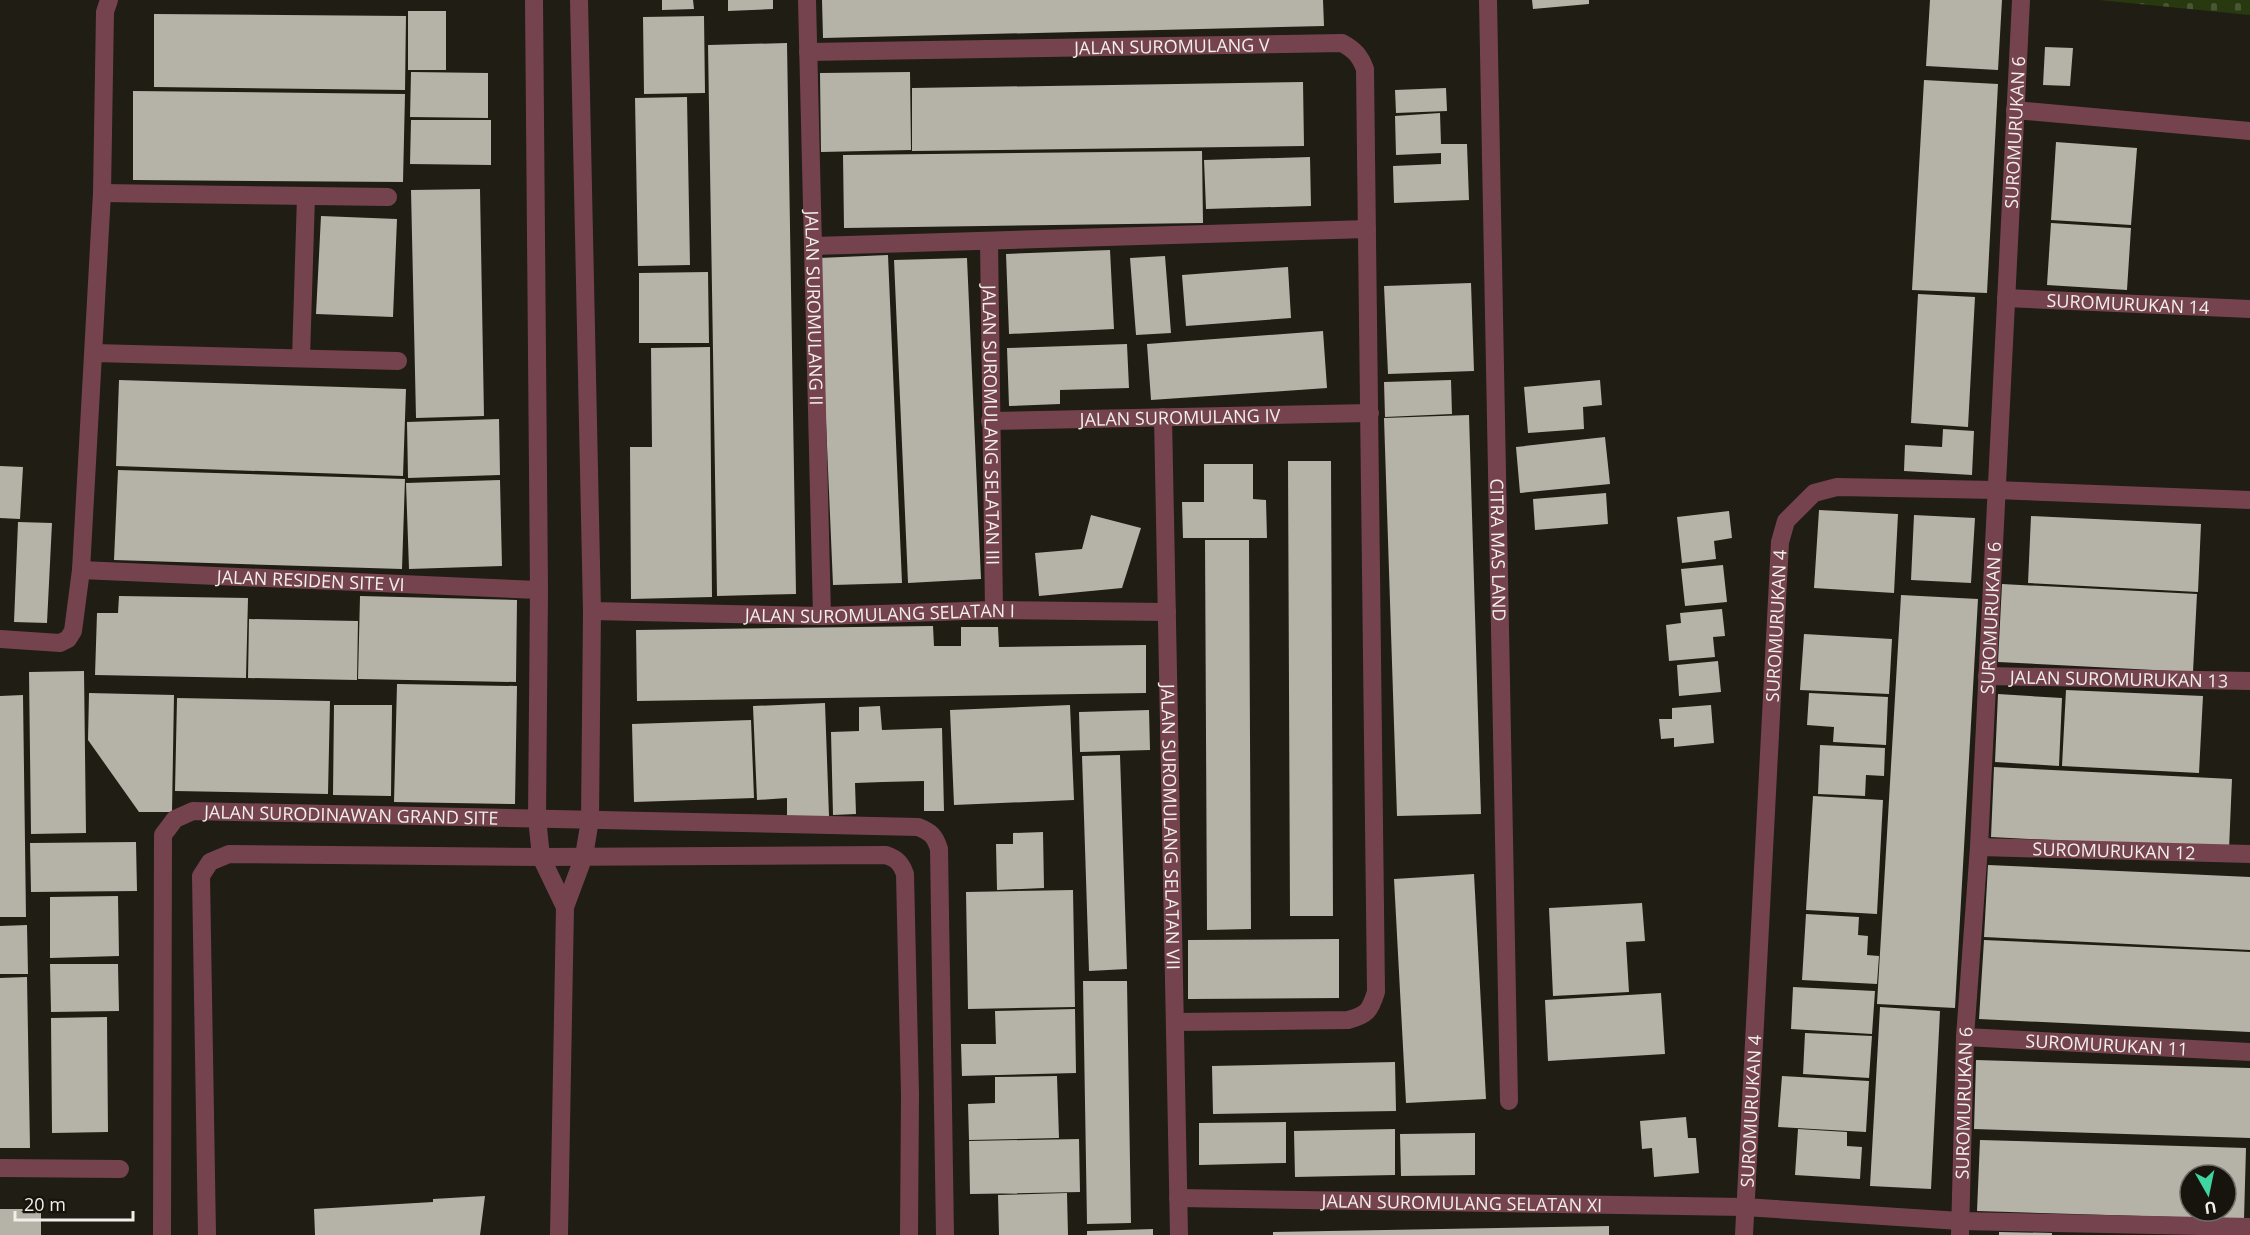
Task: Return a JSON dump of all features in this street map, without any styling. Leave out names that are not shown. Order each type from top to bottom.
[{"type":"street","points":[[0,639],[60,643],[68,639],[73,631],[81,570],[94,353],[102,193],[105,12],[110,0]]},
{"type":"street","points":[[534,0],[539,590],[537,818],[541,857],[565,908]]},
{"type":"street","points":[[559,1235],[565,908],[584,856],[590,820],[592,611],[579,0]]},
{"type":"street","name":"JALAN SUROMULANG II","points":[[807,0],[822,616]]},
{"type":"street","name":"CITRA MAS LAND","points":[[1488,0],[1509,1101]]},
{"type":"street","name":"SUROMURUKAN 6","points":[[1960,1228],[1965,1037],[1979,847],[2021,0]]},
{"type":"street","name":"JALAN SUROMULANG V","points":[[808,52],[1342,44],[1353,49],[1361,57],[1365,69],[1371,413],[1376,992],[1371,1006],[1363,1016],[1347,1020],[1175,1022]]},
{"type":"street","points":[[2015,110],[2250,131]]},
{"type":"street","points":[[102,193],[388,197]]},
{"type":"street","points":[[301,358],[306,196]]},
{"type":"street","points":[[813,246],[1367,229]]},
{"type":"street","name":"JALAN SUROMULANG SELATAN III","points":[[989,241],[994,610]]},
{"type":"street","name":"SUROMURUKAN 14","points":[[2006,298],[2250,309]]},
{"type":"street","points":[[94,353],[398,361]]},
{"type":"street","name":"JALAN SUROMULANG IV","points":[[990,421],[1371,413]]},
{"type":"street","name":"JALAN SUROMULANG SELATAN VII","points":[[1163,417],[1179,1235]]},
{"type":"street","name":"SUROMURUKAN 4","points":[[1744,1235],[1779,554],[1786,521],[1814,493],[1837,487],[1996,490],[2250,500]]},
{"type":"street","name":"JALAN RESIDEN SITE VI","points":[[81,570],[539,590]]},
{"type":"street","name":"JALAN SUROMULANG SELATAN I","points":[[592,611],[822,616],[994,610],[1167,612]]},
{"type":"street","name":"JALAN SUROMURUKAN 13","points":[[1987,676],[2250,681]]},
{"type":"street","name":"JALAN SURODINAWAN GRAND SITE","points":[[162,1235],[163,835],[175,819],[194,811],[918,828],[929,831],[936,839],[939,849],[943,1091]]},
{"type":"street","name":"SUROMURUKAN 12","points":[[1979,847],[2250,854]]},
{"type":"street","points":[[207,1235],[201,876],[210,862],[229,854],[541,857],[886,855],[896,858],[905,874],[910,1094],[909,1235]]},
{"type":"street","name":"SUROMURUKAN 11","points":[[1965,1037],[2250,1052]]},
{"type":"street","points":[[910,1094],[943,1091],[945,1235]]},
{"type":"street","points":[[0,1168],[120,1169]]},
{"type":"street","name":"JALAN SUROMULANG SELATAN XI","points":[[1178,1198],[1744,1207],[1960,1228],[2250,1227]]},
{"type":"green space","points":[[2099,0],[2250,0],[2250,15]]},
{"type":"building","points":[[662,0],[693,0],[694,9],[662,10]]},
{"type":"building","points":[[728,0],[773,0],[773,9],[728,11]]},
{"type":"building","points":[[822,0],[1323,0],[1324,26],[823,38]]},
{"type":"building","points":[[1532,0],[1589,0],[1589,4],[1533,9]]},
{"type":"building","points":[[1930,0],[2002,0],[1998,70],[1926,66]]},
{"type":"building","points":[[408,11],[446,11],[446,70],[408,70]]},
{"type":"building","points":[[154,14],[406,16],[405,90],[154,87]]},
{"type":"building","points":[[704,16],[705,93],[644,94],[643,17]]},
{"type":"building","points":[[787,43],[796,594],[717,596],[708,45]]},
{"type":"building","points":[[2045,47],[2073,48],[2070,86],[2043,85]]},
{"type":"building","points":[[411,72],[488,73],[488,118],[410,117]]},
{"type":"building","points":[[910,72],[911,150],[821,152],[820,73]]},
{"type":"building","points":[[1924,80],[1998,84],[1987,293],[1912,290]]},
{"type":"building","points":[[1303,82],[1304,146],[912,151],[912,88]]},
{"type":"building","points":[[1446,88],[1447,111],[1396,113],[1395,90]]},
{"type":"building","points":[[133,91],[405,94],[403,182],[133,180]]},
{"type":"building","points":[[687,97],[690,265],[638,266],[635,98]]},
{"type":"building","points":[[1440,113],[1441,144],[1467,144],[1469,200],[1394,203],[1393,166],[1441,164],[1441,153],[1396,155],[1395,116]]},
{"type":"building","points":[[411,120],[491,120],[491,165],[410,164]]},
{"type":"building","points":[[2056,142],[2137,148],[2131,225],[2051,220]]},
{"type":"building","points":[[1202,151],[1203,223],[844,228],[843,155]]},
{"type":"building","points":[[1310,157],[1311,206],[1206,209],[1204,160]]},
{"type":"building","points":[[480,189],[484,416],[416,418],[411,190]]},
{"type":"building","points":[[321,216],[397,219],[393,317],[316,314]]},
{"type":"building","points":[[2051,223],[2131,228],[2127,290],[2047,285]]},
{"type":"building","points":[[1110,250],[1114,329],[1009,334],[1006,254]]},
{"type":"building","points":[[888,255],[902,583],[833,585],[819,258]]},
{"type":"building","points":[[1165,256],[1171,333],[1136,335],[1130,258]]},
{"type":"building","points":[[967,258],[981,579],[908,583],[894,260]]},
{"type":"building","points":[[1288,267],[1291,318],[1186,326],[1182,275]]},
{"type":"building","points":[[708,272],[709,343],[639,343],[639,273]]},
{"type":"building","points":[[1471,283],[1474,371],[1388,374],[1384,286]]},
{"type":"building","points":[[1918,294],[1975,297],[1968,427],[1911,423]]},
{"type":"building","points":[[1323,331],[1327,388],[1151,400],[1147,344]]},
{"type":"building","points":[[1127,344],[1129,388],[1060,390],[1060,404],[1009,406],[1007,348]]},
{"type":"building","points":[[710,347],[712,597],[631,599],[630,447],[652,447],[651,348]]},
{"type":"building","points":[[119,380],[406,389],[403,476],[116,466]]},
{"type":"building","points":[[1451,380],[1452,414],[1385,417],[1384,382]]},
{"type":"building","points":[[1600,380],[1602,405],[1583,407],[1584,429],[1528,433],[1524,387]]},
{"type":"building","points":[[1469,415],[1481,814],[1397,816],[1384,418]]},
{"type":"building","points":[[499,419],[500,475],[408,478],[407,422]]},
{"type":"building","points":[[1943,429],[1974,431],[1972,475],[1904,471],[1905,445],[1942,447]]},
{"type":"building","points":[[1605,437],[1610,484],[1520,493],[1516,447]]},
{"type":"building","points":[[1288,461],[1331,461],[1333,916],[1290,916]]},
{"type":"building","points":[[1204,464],[1253,464],[1253,499],[1266,500],[1267,538],[1183,538],[1182,502],[1204,502]]},
{"type":"building","points":[[0,466],[23,467],[20,519],[0,518]]},
{"type":"building","points":[[118,470],[405,479],[402,569],[114,560]]},
{"type":"building","points":[[500,480],[502,566],[409,569],[406,483]]},
{"type":"building","points":[[1606,493],[1608,524],[1535,530],[1533,499]]},
{"type":"building","points":[[1819,510],[1898,514],[1894,593],[1814,588]]},
{"type":"building","points":[[1729,511],[1732,538],[1714,541],[1716,559],[1682,563],[1677,517]]},
{"type":"building","points":[[1091,515],[1141,528],[1122,588],[1039,596],[1035,553],[1082,549]]},
{"type":"building","points":[[1914,515],[1975,518],[1971,583],[1911,580]]},
{"type":"building","points":[[2031,516],[2201,524],[2198,592],[2028,583]]},
{"type":"building","points":[[18,522],[52,523],[47,623],[14,622]]},
{"type":"building","points":[[1205,540],[1249,540],[1251,929],[1207,930]]},
{"type":"building","points":[[1723,565],[1727,602],[1685,606],[1681,569]]},
{"type":"building","points":[[2002,584],[2197,594],[2193,672],[1998,662]]},
{"type":"building","points":[[1901,595],[1978,599],[1955,1008],[1877,1004]]},
{"type":"building","points":[[119,596],[248,598],[246,678],[95,675],[97,613],[118,613]]},
{"type":"building","points":[[360,596],[517,600],[516,682],[358,679]]},
{"type":"building","points":[[1722,609],[1725,636],[1713,637],[1715,657],[1669,661],[1666,625],[1681,623],[1680,613]]},
{"type":"building","points":[[249,619],[358,621],[357,680],[248,678]]},
{"type":"building","points":[[933,626],[934,646],[961,646],[961,627],[998,627],[999,647],[1146,645],[1146,693],[637,701],[636,630]]},
{"type":"building","points":[[1804,634],[1892,639],[1889,694],[1800,690]]},
{"type":"building","points":[[1718,661],[1721,692],[1679,696],[1677,665]]},
{"type":"building","points":[[84,671],[86,833],[31,834],[29,672]]},
{"type":"building","points":[[397,684],[517,686],[515,804],[394,802]]},
{"type":"building","points":[[2066,690],[2203,696],[2199,773],[2062,766]]},
{"type":"building","points":[[89,693],[174,695],[172,812],[139,812],[88,740]]},
{"type":"building","points":[[1809,693],[1888,697],[1886,745],[1833,742],[1834,727],[1807,725]]},
{"type":"building","points":[[1998,694],[2062,698],[2059,766],[1995,762]]},
{"type":"building","points":[[23,695],[26,917],[0,917],[0,696]]},
{"type":"building","points":[[177,698],[330,701],[328,794],[175,791]]},
{"type":"building","points":[[825,703],[829,816],[787,817],[787,798],[757,800],[753,706]]},
{"type":"building","points":[[334,705],[392,705],[391,796],[333,795]]},
{"type":"building","points":[[1070,705],[1074,800],[954,805],[950,710]]},
{"type":"building","points":[[1711,705],[1714,743],[1674,747],[1674,738],[1661,739],[1659,719],[1672,719],[1672,708]]},
{"type":"building","points":[[880,706],[882,730],[942,728],[944,811],[924,811],[924,781],[855,783],[856,814],[833,815],[831,732],[859,731],[859,707]]},
{"type":"building","points":[[1149,710],[1150,750],[1080,752],[1079,712]]},
{"type":"building","points":[[751,720],[754,798],[634,802],[632,724]]},
{"type":"building","points":[[1820,745],[1885,748],[1884,776],[1866,775],[1865,796],[1818,794]]},
{"type":"building","points":[[1120,755],[1127,969],[1089,971],[1082,756]]},
{"type":"building","points":[[1994,767],[2232,779],[2229,849],[1991,837]]},
{"type":"building","points":[[1813,796],[1883,800],[1877,914],[1806,910]]},
{"type":"building","points":[[1043,832],[1044,888],[997,890],[996,844],[1013,844],[1013,833]]},
{"type":"building","points":[[136,842],[137,891],[31,892],[30,843]]},
{"type":"building","points":[[1988,865],[2250,877],[2250,950],[1984,937]]},
{"type":"building","points":[[1474,874],[1486,1099],[1406,1103],[1394,879]]},
{"type":"building","points":[[1073,890],[1075,1007],[968,1009],[966,892]]},
{"type":"building","points":[[118,896],[119,956],[50,958],[50,897]]},
{"type":"building","points":[[1642,903],[1645,941],[1626,942],[1629,992],[1553,996],[1549,908]]},
{"type":"building","points":[[1806,914],[1859,917],[1858,935],[1868,936],[1867,955],[1879,956],[1877,984],[1802,980]]},
{"type":"building","points":[[27,925],[28,974],[0,974],[0,926]]},
{"type":"building","points":[[1339,939],[1339,998],[1188,999],[1188,940]]},
{"type":"building","points":[[1984,940],[2250,952],[2250,1032],[1979,1019]]},
{"type":"building","points":[[50,964],[118,964],[119,1011],[51,1012]]},
{"type":"building","points":[[27,977],[30,1148],[0,1148],[0,978]]},
{"type":"building","points":[[1083,981],[1127,981],[1131,1223],[1087,1224]]},
{"type":"building","points":[[1793,987],[1875,991],[1872,1034],[1791,1029]]},
{"type":"building","points":[[1661,993],[1665,1054],[1548,1061],[1545,1000]]},
{"type":"building","points":[[1880,1007],[1940,1011],[1931,1189],[1870,1186]]},
{"type":"building","points":[[1075,1009],[1076,1073],[962,1076],[961,1044],[996,1044],[995,1011]]},
{"type":"building","points":[[107,1017],[108,1132],[52,1133],[51,1018]]},
{"type":"building","points":[[1805,1033],[1872,1036],[1869,1078],[1803,1074]]},
{"type":"building","points":[[1976,1060],[2250,1068],[2250,1138],[1974,1129]]},
{"type":"building","points":[[1395,1062],[1396,1111],[1213,1114],[1212,1066]]},
{"type":"building","points":[[1057,1076],[1059,1138],[969,1140],[968,1104],[995,1103],[995,1077]]},
{"type":"building","points":[[1782,1076],[1869,1081],[1866,1132],[1778,1127]]},
{"type":"building","points":[[1686,1117],[1688,1138],[1696,1138],[1699,1173],[1654,1177],[1652,1148],[1642,1149],[1640,1121]]},
{"type":"building","points":[[1286,1122],[1286,1163],[1199,1165],[1199,1123]]},
{"type":"building","points":[[1395,1129],[1395,1175],[1295,1177],[1294,1131]]},
{"type":"building","points":[[1798,1129],[1847,1132],[1847,1146],[1862,1147],[1860,1179],[1795,1175]]},
{"type":"building","points":[[1475,1133],[1475,1175],[1401,1176],[1400,1134]]},
{"type":"building","points":[[1079,1139],[1080,1192],[970,1194],[969,1141]]},
{"type":"building","points":[[1980,1140],[2246,1148],[2244,1219],[2238,1219],[2238,1163],[2178,1163],[2178,1217],[1977,1211]]},
{"type":"building","points":[[1067,1193],[1068,1235],[999,1235],[998,1195]]},
{"type":"building","points":[[485,1196],[480,1235],[315,1235],[314,1209],[433,1202],[433,1199]]},
{"type":"building","points":[[0,1209],[41,1209],[41,1235],[0,1235]]},
{"type":"building","points":[[1609,1226],[1609,1235],[1273,1235],[1273,1232]]},
{"type":"building","points":[[1153,1229],[1153,1235],[1087,1235],[1087,1231]]},
{"type":"building","points":[[1999,1232],[2052,1233],[2052,1235],[1999,1235]]}]
